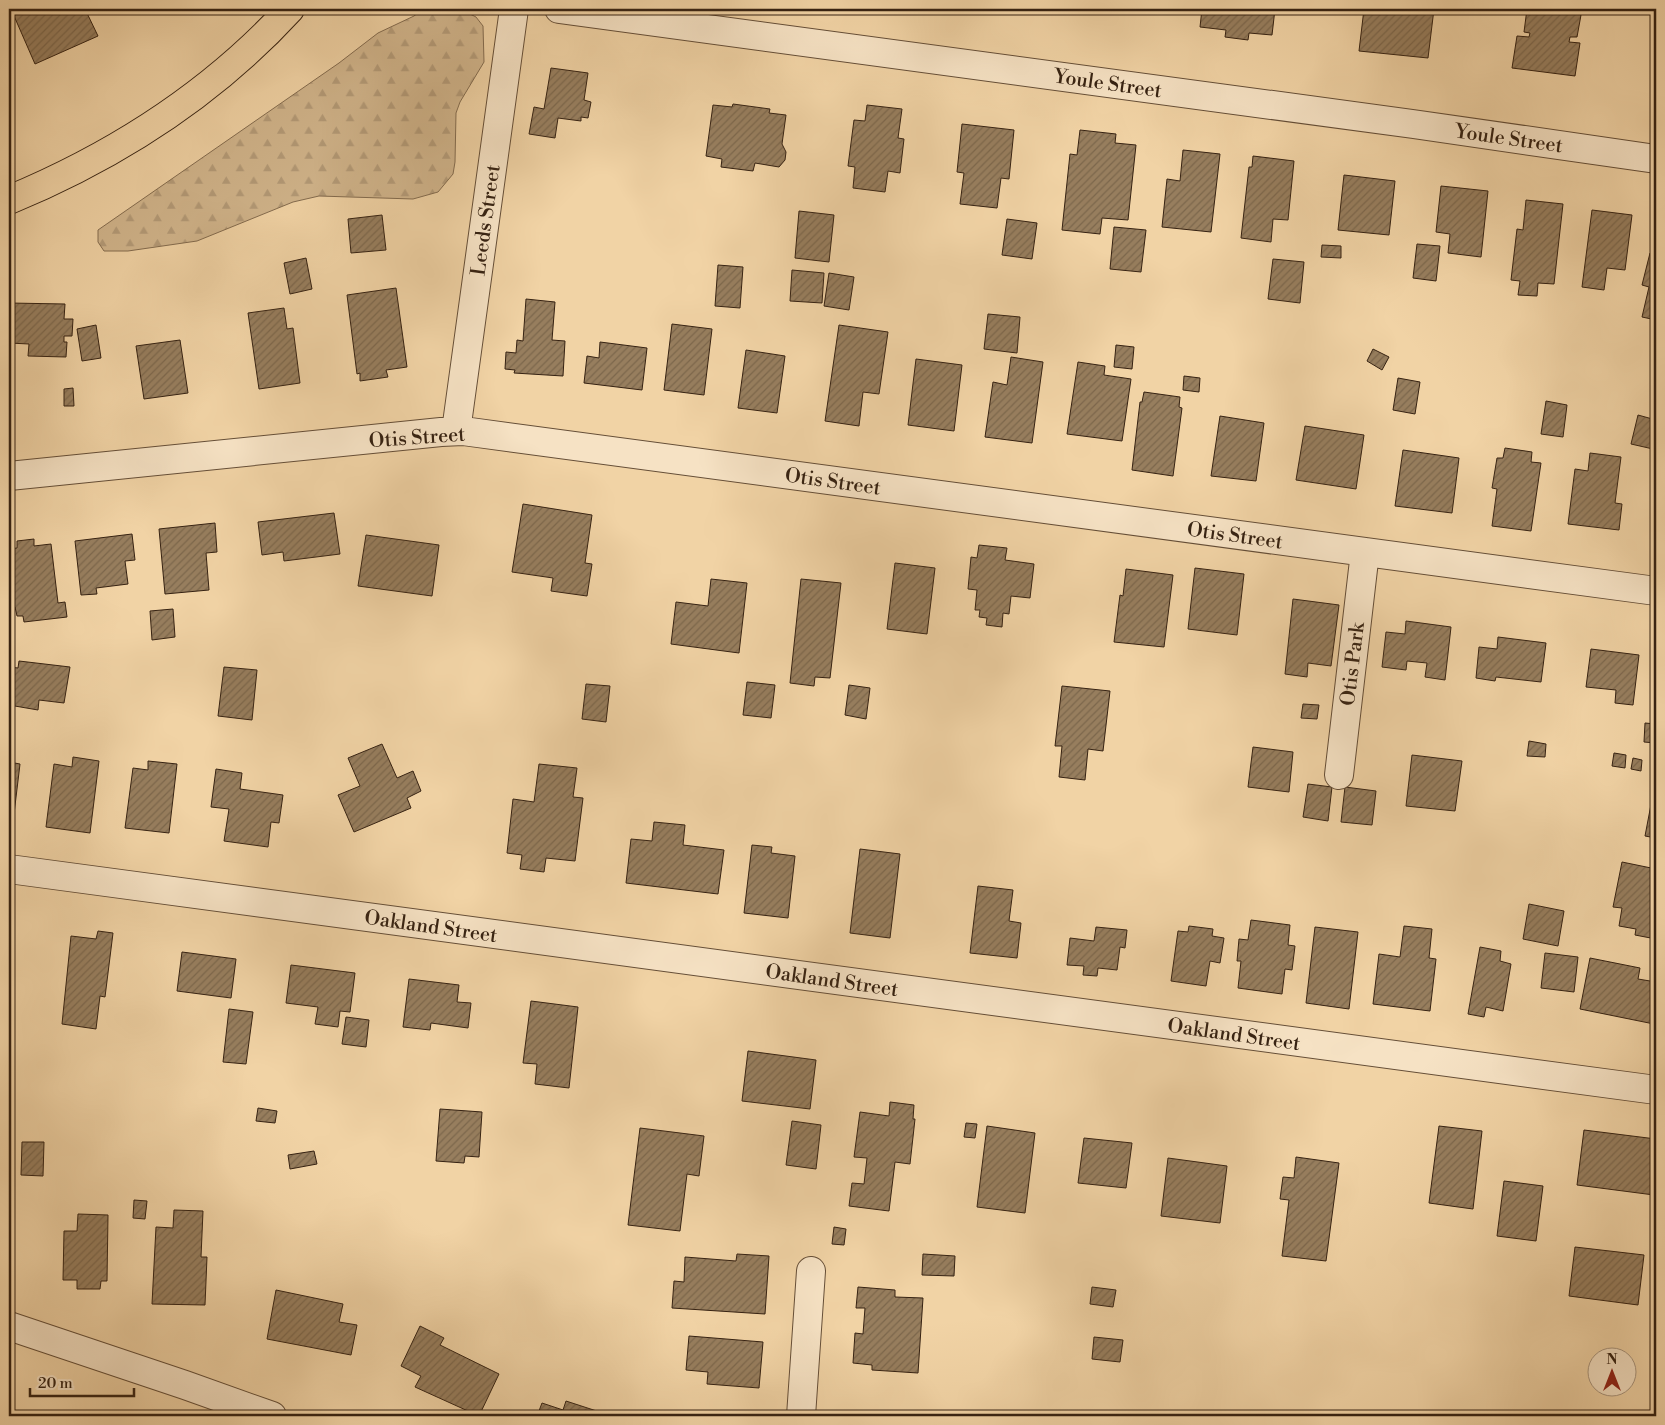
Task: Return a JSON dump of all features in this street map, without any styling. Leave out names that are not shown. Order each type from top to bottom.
[{"type":"main road","points":[[9,200],[38,188],[96,159],[152,126],[203,90],[256,44],[290,9]]},
{"type":"street","name":"Leeds Street","points":[[456,431],[514,9]]},
{"type":"street","name":"Youle Street","points":[[559,9],[1656,159]]},
{"type":"street","name":"Otis Street","points":[[9,476],[456,431],[1656,591]]},
{"type":"street","name":"Otis Park","points":[[1339,775],[1365,552]]},
{"type":"street","name":"Oakland Street","points":[[9,869],[1656,1090]]},
{"type":"street","points":[[802,1416],[811,1271]]},
{"type":"street","points":[[9,1326],[113,1360],[272,1416]]},
{"type":"green space","points":[[423,9],[460,9],[476,17],[483,26],[484,62],[460,102],[456,113],[453,174],[438,192],[413,199],[319,196],[293,202],[197,241],[128,251],[104,251],[98,242],[98,230],[339,63],[378,33],[414,16]]},
{"type":"building","points":[[11,9],[85,9],[98,36],[35,64]]},
{"type":"building","points":[[1202,9],[1275,9],[1272,35],[1249,33],[1248,40],[1225,37],[1226,30],[1200,27]]},
{"type":"building","points":[[1364,9],[1434,9],[1428,58],[1359,51]]},
{"type":"building","points":[[1527,9],[1579,9],[1578,14],[1581,15],[1577,37],[1570,37],[1569,42],[1580,43],[1575,76],[1512,68],[1517,36],[1529,37],[1530,33],[1524,32]]},
{"type":"building","points":[[551,68],[588,73],[584,100],[591,102],[588,118],[581,117],[581,121],[558,118],[555,138],[529,134],[534,107],[544,109]]},
{"type":"building","points":[[733,104],[770,109],[769,113],[786,115],[782,144],[786,152],[785,160],[779,167],[755,163],[753,171],[721,167],[722,159],[706,156],[713,105],[732,107]]},
{"type":"building","points":[[867,105],[902,109],[898,138],[904,139],[900,173],[888,171],[885,192],[853,188],[855,167],[848,166],[854,120],[865,121]]},
{"type":"building","points":[[962,124],[1014,130],[1009,179],[1001,178],[997,208],[960,204],[964,173],[957,172]]},
{"type":"building","points":[[1080,130],[1116,134],[1115,143],[1136,145],[1128,220],[1102,218],[1100,234],[1062,230],[1070,154],[1077,155]]},
{"type":"building","points":[[1183,150],[1220,154],[1211,232],[1162,227],[1167,179],[1180,181]]},
{"type":"building","points":[[1253,156],[1294,161],[1288,220],[1273,219],[1271,242],[1241,238],[1249,167],[1252,167]]},
{"type":"building","points":[[1344,175],[1395,181],[1389,235],[1338,230]]},
{"type":"building","points":[[1441,186],[1488,191],[1481,257],[1448,253],[1450,234],[1436,232]]},
{"type":"building","points":[[1526,200],[1563,204],[1554,284],[1538,283],[1537,296],[1518,295],[1520,281],[1511,280],[1517,229],[1523,230]]},
{"type":"building","points":[[1592,210],[1632,215],[1625,270],[1607,268],[1604,290],[1582,287]]},
{"type":"building","points":[[799,211],[834,215],[829,262],[795,258]]},
{"type":"building","points":[[382,215],[386,250],[351,253],[348,219]]},
{"type":"building","points":[[1007,219],[1037,223],[1032,259],[1002,255]]},
{"type":"building","points":[[1114,227],[1146,230],[1141,272],[1110,269]]},
{"type":"building","points":[[1417,244],[1440,246],[1436,281],[1413,278]]},
{"type":"building","points":[[1322,245],[1341,246],[1341,258],[1321,257]]},
{"type":"building","points":[[1650,253],[1656,254],[1656,320],[1642,317],[1649,287],[1642,285]]},
{"type":"building","points":[[306,258],[312,289],[290,294],[284,263]]},
{"type":"building","points":[[1273,259],[1304,262],[1300,303],[1268,299]]},
{"type":"building","points":[[718,265],[743,267],[740,308],[715,306]]},
{"type":"building","points":[[792,270],[824,273],[822,303],[790,301]]},
{"type":"building","points":[[829,273],[854,277],[849,310],[824,306]]},
{"type":"building","points":[[396,288],[407,367],[386,370],[388,377],[360,381],[360,373],[357,374],[347,295]]},
{"type":"building","points":[[526,299],[555,302],[552,340],[565,341],[563,376],[514,373],[515,370],[505,369],[506,352],[516,353],[517,340],[523,341]]},
{"type":"building","points":[[9,303],[65,304],[64,319],[73,319],[72,336],[64,336],[64,342],[67,342],[66,357],[28,356],[29,344],[9,343]]},
{"type":"building","points":[[284,308],[287,329],[293,328],[300,383],[259,389],[248,313]]},
{"type":"building","points":[[988,314],[1020,317],[1017,353],[984,349]]},
{"type":"building","points":[[672,324],[712,329],[704,395],[664,390]]},
{"type":"building","points":[[96,325],[101,358],[82,361],[77,329]]},
{"type":"building","points":[[839,325],[888,332],[879,394],[863,392],[859,426],[825,421]]},
{"type":"building","points":[[180,340],[188,393],[144,399],[136,346]]},
{"type":"building","points":[[600,342],[647,348],[642,390],[584,383],[587,356],[599,358]]},
{"type":"building","points":[[1116,345],[1134,347],[1132,369],[1114,367]]},
{"type":"building","points":[[1373,349],[1389,357],[1382,370],[1367,361]]},
{"type":"building","points":[[746,350],[785,356],[777,413],[738,408]]},
{"type":"building","points":[[1011,357],[1043,362],[1032,443],[985,437],[993,382],[1007,385]]},
{"type":"building","points":[[916,359],[962,365],[954,431],[908,425]]},
{"type":"building","points":[[1078,362],[1105,366],[1104,375],[1131,379],[1122,441],[1067,434]]},
{"type":"building","points":[[1184,376],[1200,378],[1199,392],[1183,390]]},
{"type":"building","points":[[1398,378],[1420,382],[1415,414],[1393,410]]},
{"type":"building","points":[[73,388],[74,406],[64,406],[64,389]]},
{"type":"building","points":[[1144,392],[1180,397],[1179,407],[1182,408],[1173,476],[1132,470],[1140,402],[1142,402]]},
{"type":"building","points":[[1546,401],[1567,405],[1563,437],[1541,434]]},
{"type":"building","points":[[1638,415],[1656,420],[1653,449],[1631,444]]},
{"type":"building","points":[[1220,416],[1264,423],[1256,481],[1211,476]]},
{"type":"building","points":[[1305,426],[1364,435],[1356,489],[1296,480]]},
{"type":"building","points":[[1505,448],[1532,452],[1531,462],[1541,463],[1531,531],[1492,526],[1497,489],[1492,488],[1497,458],[1503,458]]},
{"type":"building","points":[[1403,450],[1459,458],[1452,513],[1395,506]]},
{"type":"building","points":[[1590,453],[1621,457],[1615,503],[1622,504],[1619,530],[1568,524],[1575,469],[1588,471]]},
{"type":"building","points":[[523,504],[592,515],[585,563],[592,564],[587,596],[551,591],[553,578],[512,572]]},
{"type":"building","points":[[334,513],[340,554],[284,561],[283,552],[262,555],[258,522]]},
{"type":"building","points":[[215,523],[217,552],[206,553],[209,590],[165,594],[159,529]]},
{"type":"building","points":[[132,534],[135,560],[125,561],[128,584],[96,588],[97,594],[81,595],[75,541]]},
{"type":"building","points":[[366,535],[439,545],[432,596],[358,586]]},
{"type":"building","points":[[34,539],[34,546],[51,544],[58,603],[65,602],[67,617],[24,622],[23,616],[17,616],[15,607],[9,608],[9,549],[17,548],[17,541]]},
{"type":"building","points":[[979,545],[1007,548],[1005,560],[1034,564],[1030,598],[1011,596],[1009,614],[1003,613],[1002,627],[986,625],[987,618],[979,617],[980,610],[975,610],[977,590],[968,589],[971,557],[977,558]]},
{"type":"building","points":[[895,563],[935,568],[927,634],[887,629]]},
{"type":"building","points":[[1195,568],[1244,574],[1237,635],[1188,629]]},
{"type":"building","points":[[1126,569],[1173,575],[1164,647],[1114,642],[1120,595],[1123,596]]},
{"type":"building","points":[[711,579],[747,583],[739,653],[671,644],[676,602],[708,606]]},
{"type":"building","points":[[801,579],[841,583],[830,678],[815,677],[814,686],[790,683]]},
{"type":"building","points":[[1293,599],[1339,605],[1331,666],[1308,663],[1307,677],[1285,674]]},
{"type":"building","points":[[173,609],[175,637],[152,640],[150,611]]},
{"type":"building","points":[[1406,621],[1451,627],[1445,680],[1425,677],[1427,663],[1407,661],[1406,670],[1382,667],[1386,632],[1405,634]]},
{"type":"building","points":[[1498,637],[1546,643],[1541,682],[1496,677],[1495,681],[1476,678],[1479,647],[1497,649]]},
{"type":"building","points":[[1591,649],[1639,655],[1633,705],[1615,703],[1616,690],[1586,687]]},
{"type":"building","points":[[19,661],[70,667],[64,703],[39,700],[38,710],[9,705],[9,667],[18,668]]},
{"type":"building","points":[[224,667],[257,670],[252,720],[218,716]]},
{"type":"building","points":[[747,682],[775,685],[771,718],[743,715]]},
{"type":"building","points":[[586,684],[610,686],[606,722],[582,719]]},
{"type":"building","points":[[849,685],[870,688],[866,719],[845,715]]},
{"type":"building","points":[[1062,686],[1110,691],[1103,751],[1088,749],[1085,780],[1059,777],[1062,746],[1055,746]]},
{"type":"building","points":[[1303,704],[1319,705],[1317,719],[1301,718]]},
{"type":"building","points":[[1645,723],[1656,724],[1656,743],[1644,742]]},
{"type":"building","points":[[1529,741],[1546,744],[1545,757],[1527,756]]},
{"type":"building","points":[[382,744],[397,778],[413,771],[421,791],[407,798],[411,808],[354,832],[338,795],[360,786],[348,758]]},
{"type":"building","points":[[1253,747],[1293,752],[1289,792],[1248,787]]},
{"type":"building","points":[[1614,753],[1626,755],[1625,768],[1612,766]]},
{"type":"building","points":[[1412,755],[1462,761],[1455,811],[1406,806]]},
{"type":"building","points":[[73,757],[99,761],[90,833],[46,827],[54,764],[72,767]]},
{"type":"building","points":[[1633,758],[1642,760],[1641,771],[1631,769]]},
{"type":"building","points":[[148,761],[177,764],[169,833],[125,828],[133,768],[148,770]]},
{"type":"building","points":[[9,762],[20,764],[14,814],[11,813],[10,822]]},
{"type":"building","points":[[539,764],[577,768],[573,797],[583,798],[575,861],[546,858],[544,872],[520,869],[522,855],[507,853],[513,799],[534,802]]},
{"type":"building","points":[[216,769],[242,773],[240,789],[283,795],[279,823],[271,822],[268,847],[224,841],[229,809],[211,807]]},
{"type":"building","points":[[1308,784],[1332,787],[1328,821],[1303,817]]},
{"type":"building","points":[[1345,787],[1376,791],[1372,825],[1341,822]]},
{"type":"building","points":[[1653,794],[1656,795],[1656,838],[1645,836]]},
{"type":"building","points":[[654,822],[685,825],[683,845],[724,850],[718,894],[626,883],[631,839],[652,841]]},
{"type":"building","points":[[752,845],[772,847],[771,853],[795,856],[788,918],[744,913]]},
{"type":"building","points":[[860,849],[900,854],[890,938],[850,933]]},
{"type":"building","points":[[1622,862],[1656,869],[1656,939],[1635,935],[1636,929],[1619,926],[1622,908],[1613,907]]},
{"type":"building","points":[[978,886],[1013,890],[1009,921],[1021,923],[1017,958],[970,953]]},
{"type":"building","points":[[1529,904],[1564,911],[1558,946],[1523,939]]},
{"type":"building","points":[[1251,920],[1290,925],[1288,945],[1295,946],[1292,970],[1285,969],[1282,994],[1238,988],[1241,961],[1237,961],[1239,939],[1248,940]]},
{"type":"building","points":[[1189,926],[1213,929],[1212,936],[1224,938],[1220,963],[1210,961],[1206,986],[1171,981],[1178,931],[1188,932]]},
{"type":"building","points":[[1404,926],[1432,929],[1429,958],[1436,959],[1430,1011],[1373,1004],[1379,954],[1400,957]]},
{"type":"building","points":[[1096,927],[1127,930],[1125,948],[1120,947],[1117,970],[1098,968],[1097,976],[1083,975],[1084,966],[1067,965],[1070,938],[1094,941]]},
{"type":"building","points":[[1315,927],[1358,932],[1349,1009],[1306,1003]]},
{"type":"building","points":[[98,931],[113,933],[105,997],[100,996],[96,1029],[62,1024],[71,936],[96,939]]},
{"type":"building","points":[[1480,947],[1501,951],[1500,961],[1511,964],[1503,1011],[1486,1007],[1484,1017],[1468,1014]]},
{"type":"building","points":[[182,952],[236,959],[231,998],[177,991]]},
{"type":"building","points":[[1545,953],[1578,957],[1574,992],[1541,988]]},
{"type":"building","points":[[1590,958],[1640,968],[1638,979],[1656,982],[1656,1022],[1654,1024],[1580,1009]]},
{"type":"building","points":[[291,965],[355,973],[350,1012],[340,1011],[338,1027],[315,1024],[318,1007],[286,1003]]},
{"type":"building","points":[[409,979],[459,985],[457,1002],[471,1003],[468,1028],[431,1023],[430,1030],[403,1027]]},
{"type":"building","points":[[531,1001],[578,1007],[569,1088],[535,1084],[537,1064],[523,1063]]},
{"type":"building","points":[[229,1009],[253,1012],[246,1064],[223,1062]]},
{"type":"building","points":[[346,1017],[369,1020],[366,1047],[342,1044]]},
{"type":"building","points":[[748,1051],[816,1060],[810,1109],[742,1101]]},
{"type":"building","points":[[890,1102],[914,1105],[913,1119],[915,1119],[910,1164],[895,1162],[889,1211],[849,1206],[852,1183],[864,1184],[867,1158],[854,1157],[860,1112],[889,1116]]},
{"type":"building","points":[[258,1108],[277,1111],[275,1123],[256,1121]]},
{"type":"building","points":[[440,1109],[482,1112],[479,1157],[465,1156],[464,1163],[436,1161]]},
{"type":"building","points":[[792,1121],[821,1125],[816,1169],[786,1165]]},
{"type":"building","points":[[966,1123],[977,1124],[975,1138],[964,1137]]},
{"type":"building","points":[[987,1126],[1035,1133],[1025,1213],[977,1207]]},
{"type":"building","points":[[1439,1126],[1482,1131],[1473,1209],[1429,1203]]},
{"type":"building","points":[[640,1128],[704,1136],[699,1176],[687,1174],[680,1231],[628,1225]]},
{"type":"building","points":[[1584,1130],[1656,1139],[1654,1195],[1577,1185]]},
{"type":"building","points":[[1084,1138],[1132,1143],[1126,1188],[1078,1183]]},
{"type":"building","points":[[22,1142],[44,1142],[43,1176],[21,1175]]},
{"type":"building","points":[[314,1151],[317,1164],[290,1169],[288,1155]]},
{"type":"building","points":[[1296,1157],[1339,1163],[1326,1261],[1282,1256],[1289,1200],[1280,1199],[1283,1177],[1294,1178]]},
{"type":"building","points":[[1168,1158],[1227,1166],[1220,1223],[1161,1216]]},
{"type":"building","points":[[1504,1181],[1543,1186],[1536,1241],[1497,1236]]},
{"type":"building","points":[[134,1200],[147,1201],[145,1219],[133,1218]]},
{"type":"building","points":[[174,1210],[203,1211],[201,1257],[207,1257],[205,1305],[152,1304],[156,1227],[173,1228]]},
{"type":"building","points":[[78,1214],[108,1215],[107,1281],[101,1281],[100,1289],[77,1289],[77,1280],[63,1280],[64,1231],[77,1231]]},
{"type":"building","points":[[834,1227],[846,1229],[844,1245],[832,1244]]},
{"type":"building","points":[[1575,1247],[1644,1255],[1638,1305],[1569,1296]]},
{"type":"building","points":[[737,1254],[769,1256],[765,1314],[672,1308],[674,1281],[684,1282],[685,1257],[736,1261]]},
{"type":"building","points":[[923,1254],[955,1256],[954,1276],[922,1275]]},
{"type":"building","points":[[858,1287],[895,1290],[895,1297],[923,1298],[918,1373],[872,1370],[872,1365],[853,1363],[855,1333],[863,1334],[865,1308],[856,1308]]},
{"type":"building","points":[[1092,1287],[1116,1290],[1113,1307],[1090,1304]]},
{"type":"building","points":[[276,1290],[343,1304],[339,1322],[357,1325],[351,1355],[267,1339]]},
{"type":"building","points":[[420,1326],[444,1338],[440,1345],[499,1374],[479,1416],[415,1387],[421,1376],[401,1366]]},
{"type":"building","points":[[689,1336],[763,1342],[759,1388],[707,1384],[708,1372],[686,1370]]},
{"type":"building","points":[[1094,1337],[1123,1340],[1120,1362],[1092,1359]]},
{"type":"building","points":[[566,1401],[612,1416],[537,1416],[542,1403],[563,1410]]},
{"type":"building","points":[[654,1412],[676,1414],[675,1416],[653,1416]]}]
